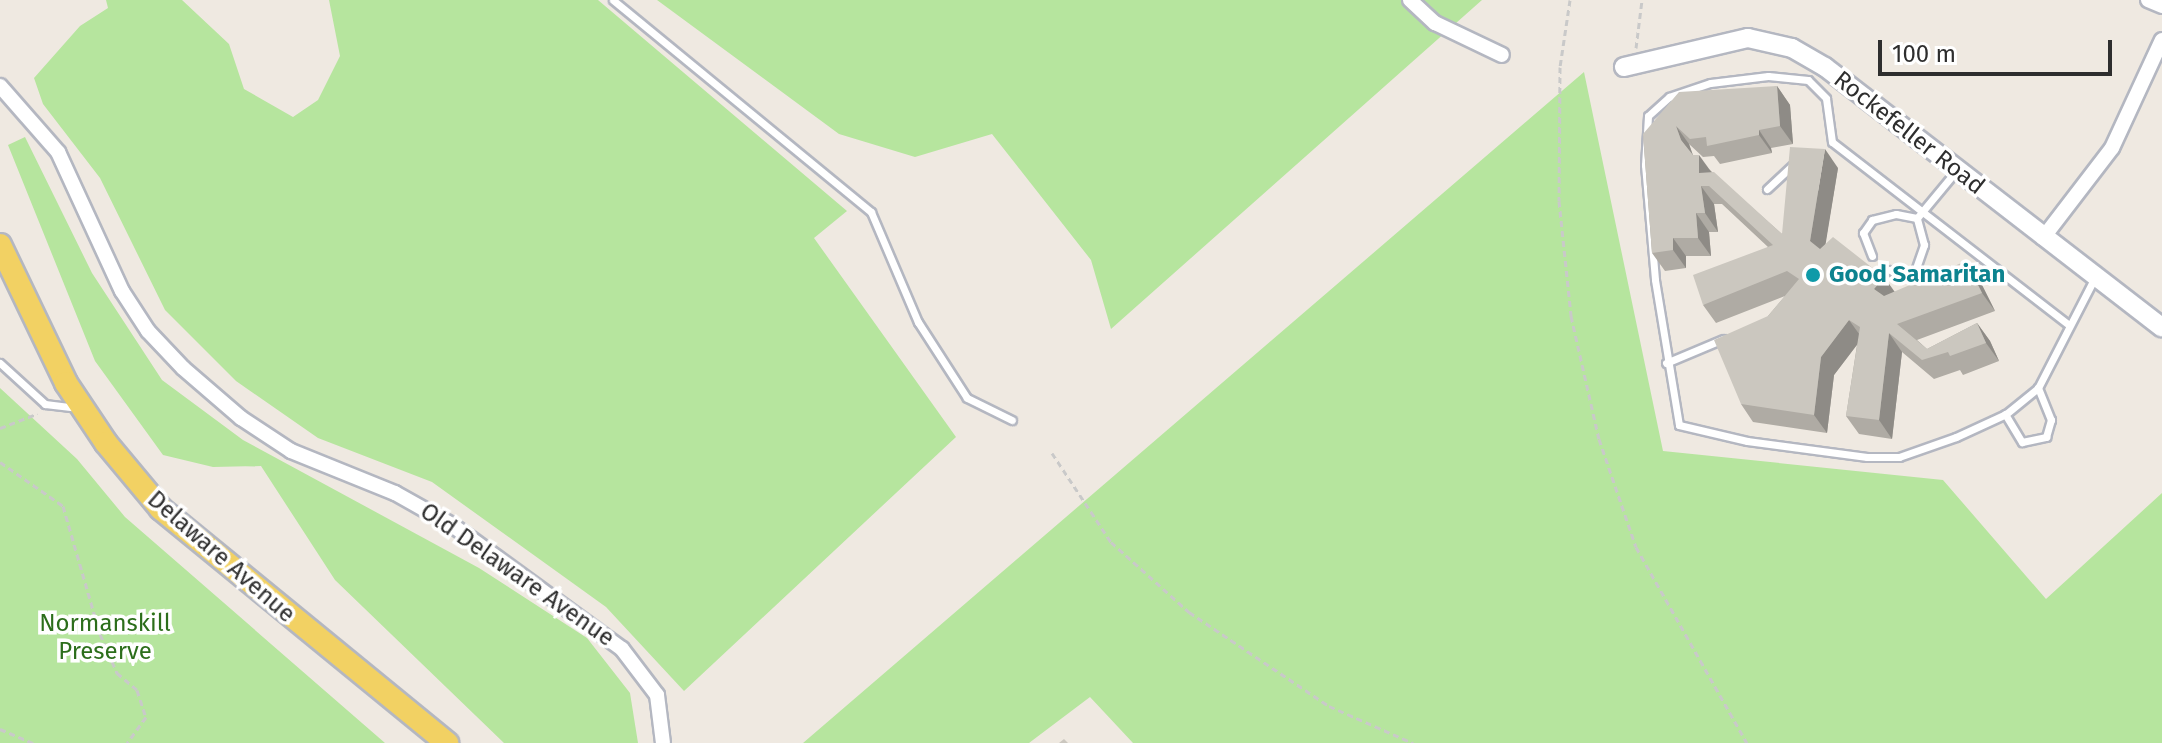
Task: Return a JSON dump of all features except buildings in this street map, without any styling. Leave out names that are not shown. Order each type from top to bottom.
[{"type":"main road","name":"Delaware Avenue","points":[[0,245],[45,347],[82,409],[133,477],[189,535],[447,743]]},
{"type":"street","points":[[1410,0],[1435,23],[1502,55]]},
{"type":"street","points":[[2148,0],[2162,6]]},
{"type":"street","name":"Rockefeller Road","points":[[1630,66],[1726,41],[1768,39],[1825,67],[2162,327]]},
{"type":"street","points":[[2043,238],[2112,148],[2162,40]]},
{"type":"street","name":"Old Delaware Avenue","points":[[0,86],[49,138],[72,177],[132,309],[204,389],[303,458],[433,513],[622,649],[657,695],[663,743]]},
{"type":"lane","points":[[613,0],[871,212],[918,322],[967,398],[1012,420]]},
{"type":"lane","points":[[2069,325],[1926,209],[1832,142],[1826,98],[1808,80],[1768,76],[1710,83],[1669,97],[1648,116],[1645,165],[1666,363],[1679,425],[1747,441],[1899,457],[2005,414],[2038,388],[2095,276]]},
{"type":"lane","points":[[1820,149],[1832,142]]},
{"type":"lane","points":[[1767,189],[1807,156]]},
{"type":"lane","points":[[1917,218],[1956,171]]},
{"type":"lane","points":[[1872,256],[1863,233],[1872,220],[1896,214],[1917,218]]},
{"type":"lane","points":[[1890,270],[1901,276],[1915,271],[1924,245],[1917,218]]},
{"type":"lane","points":[[1666,363],[1734,335]]},
{"type":"lane","points":[[0,363],[54,408],[82,409]]},
{"type":"lane","points":[[2005,414],[2022,442],[2046,437],[2051,420],[2038,388]]},
{"type":"path","points":[[1570,0],[1560,67],[1560,217],[1571,316],[1599,439],[1636,547],[1747,743]]},
{"type":"path","points":[[1630,66],[1642,0]]},
{"type":"path","points":[[0,428],[54,408]]},
{"type":"path","points":[[1052,453],[1111,542],[1189,612],[1329,706],[1413,743]]},
{"type":"path","points":[[0,462],[63,506],[100,634],[117,673],[137,690],[146,717],[127,743]]},
{"type":"path","points":[[0,729],[33,743]]},
{"type":"green space","points":[[106,0],[182,0],[229,44],[244,89],[293,117],[318,100],[340,56],[329,0],[598,0],[847,211],[814,238],[956,437],[684,691],[606,607],[432,482],[318,438],[236,381],[165,310],[100,178],[43,104],[34,78],[80,26],[108,8]]},
{"type":"green space","points":[[657,0],[1482,0],[1111,329],[1091,260],[992,134],[915,157],[839,134]]},
{"type":"green space","points":[[1584,72],[1663,451],[1943,480],[2046,599],[2162,493],[2162,743],[1133,743],[1090,697],[1029,743],[803,743]]},
{"type":"green space","points":[[25,137],[92,273],[162,380],[243,440],[479,568],[587,638],[630,693],[638,743],[504,743],[335,580],[261,466],[213,467],[163,455],[95,361],[8,145]]},
{"type":"green space","name":"Normanskill Preserve","points":[[0,388],[77,459],[125,517],[385,743],[0,743]]},
{"type":"place","name":"Good Samaritan","points":[[1813,275]]}]
